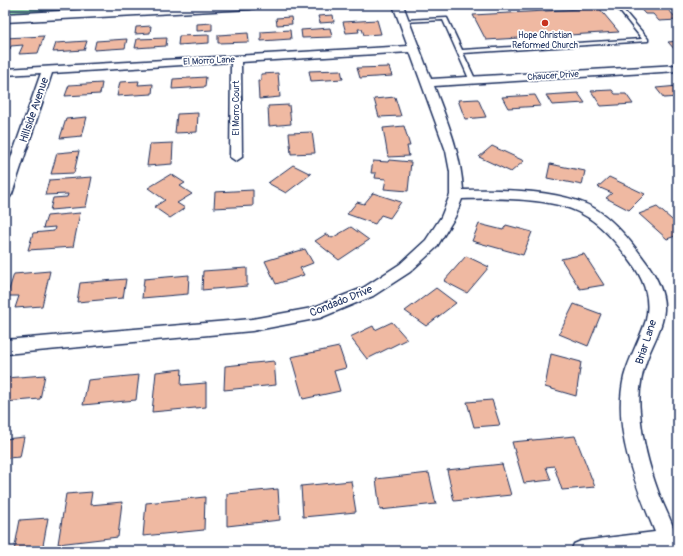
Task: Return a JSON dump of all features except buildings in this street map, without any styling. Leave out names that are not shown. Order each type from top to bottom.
[{"type":"street","points":[[5,18],[250,5]]},
{"type":"street","name":"Condado Drive","points":[[5,347],[252,325],[314,314],[368,292],[405,268],[431,244],[448,217],[457,195],[456,172],[452,151],[398,5]]},
{"type":"street","name":"El Morro Lane","points":[[5,72],[414,49]]},
{"type":"street","name":"El Morro Court","points":[[236,60],[236,157]]},
{"type":"street","name":"Chaucer Drive","points":[[428,83],[678,68]]},
{"type":"street","name":"Hillside Avenue","points":[[5,194],[47,70]]},
{"type":"street","name":"Briar Lane","points":[[457,195],[520,195],[558,201],[588,211],[621,240],[642,265],[651,283],[656,310],[631,387],[632,419],[638,458],[649,495],[671,546]]},
{"type":"street","points":[[581,551],[671,546]]},
{"type":"lane","points":[[460,52],[646,40],[617,5]]},
{"type":"lane","points":[[404,21],[444,19],[473,81]]},
{"type":"green space","points":[[5,5],[129,5],[5,13]]},
{"type":"place","name":"Hope Christian Reformed Church","points":[[545,23]]}]
